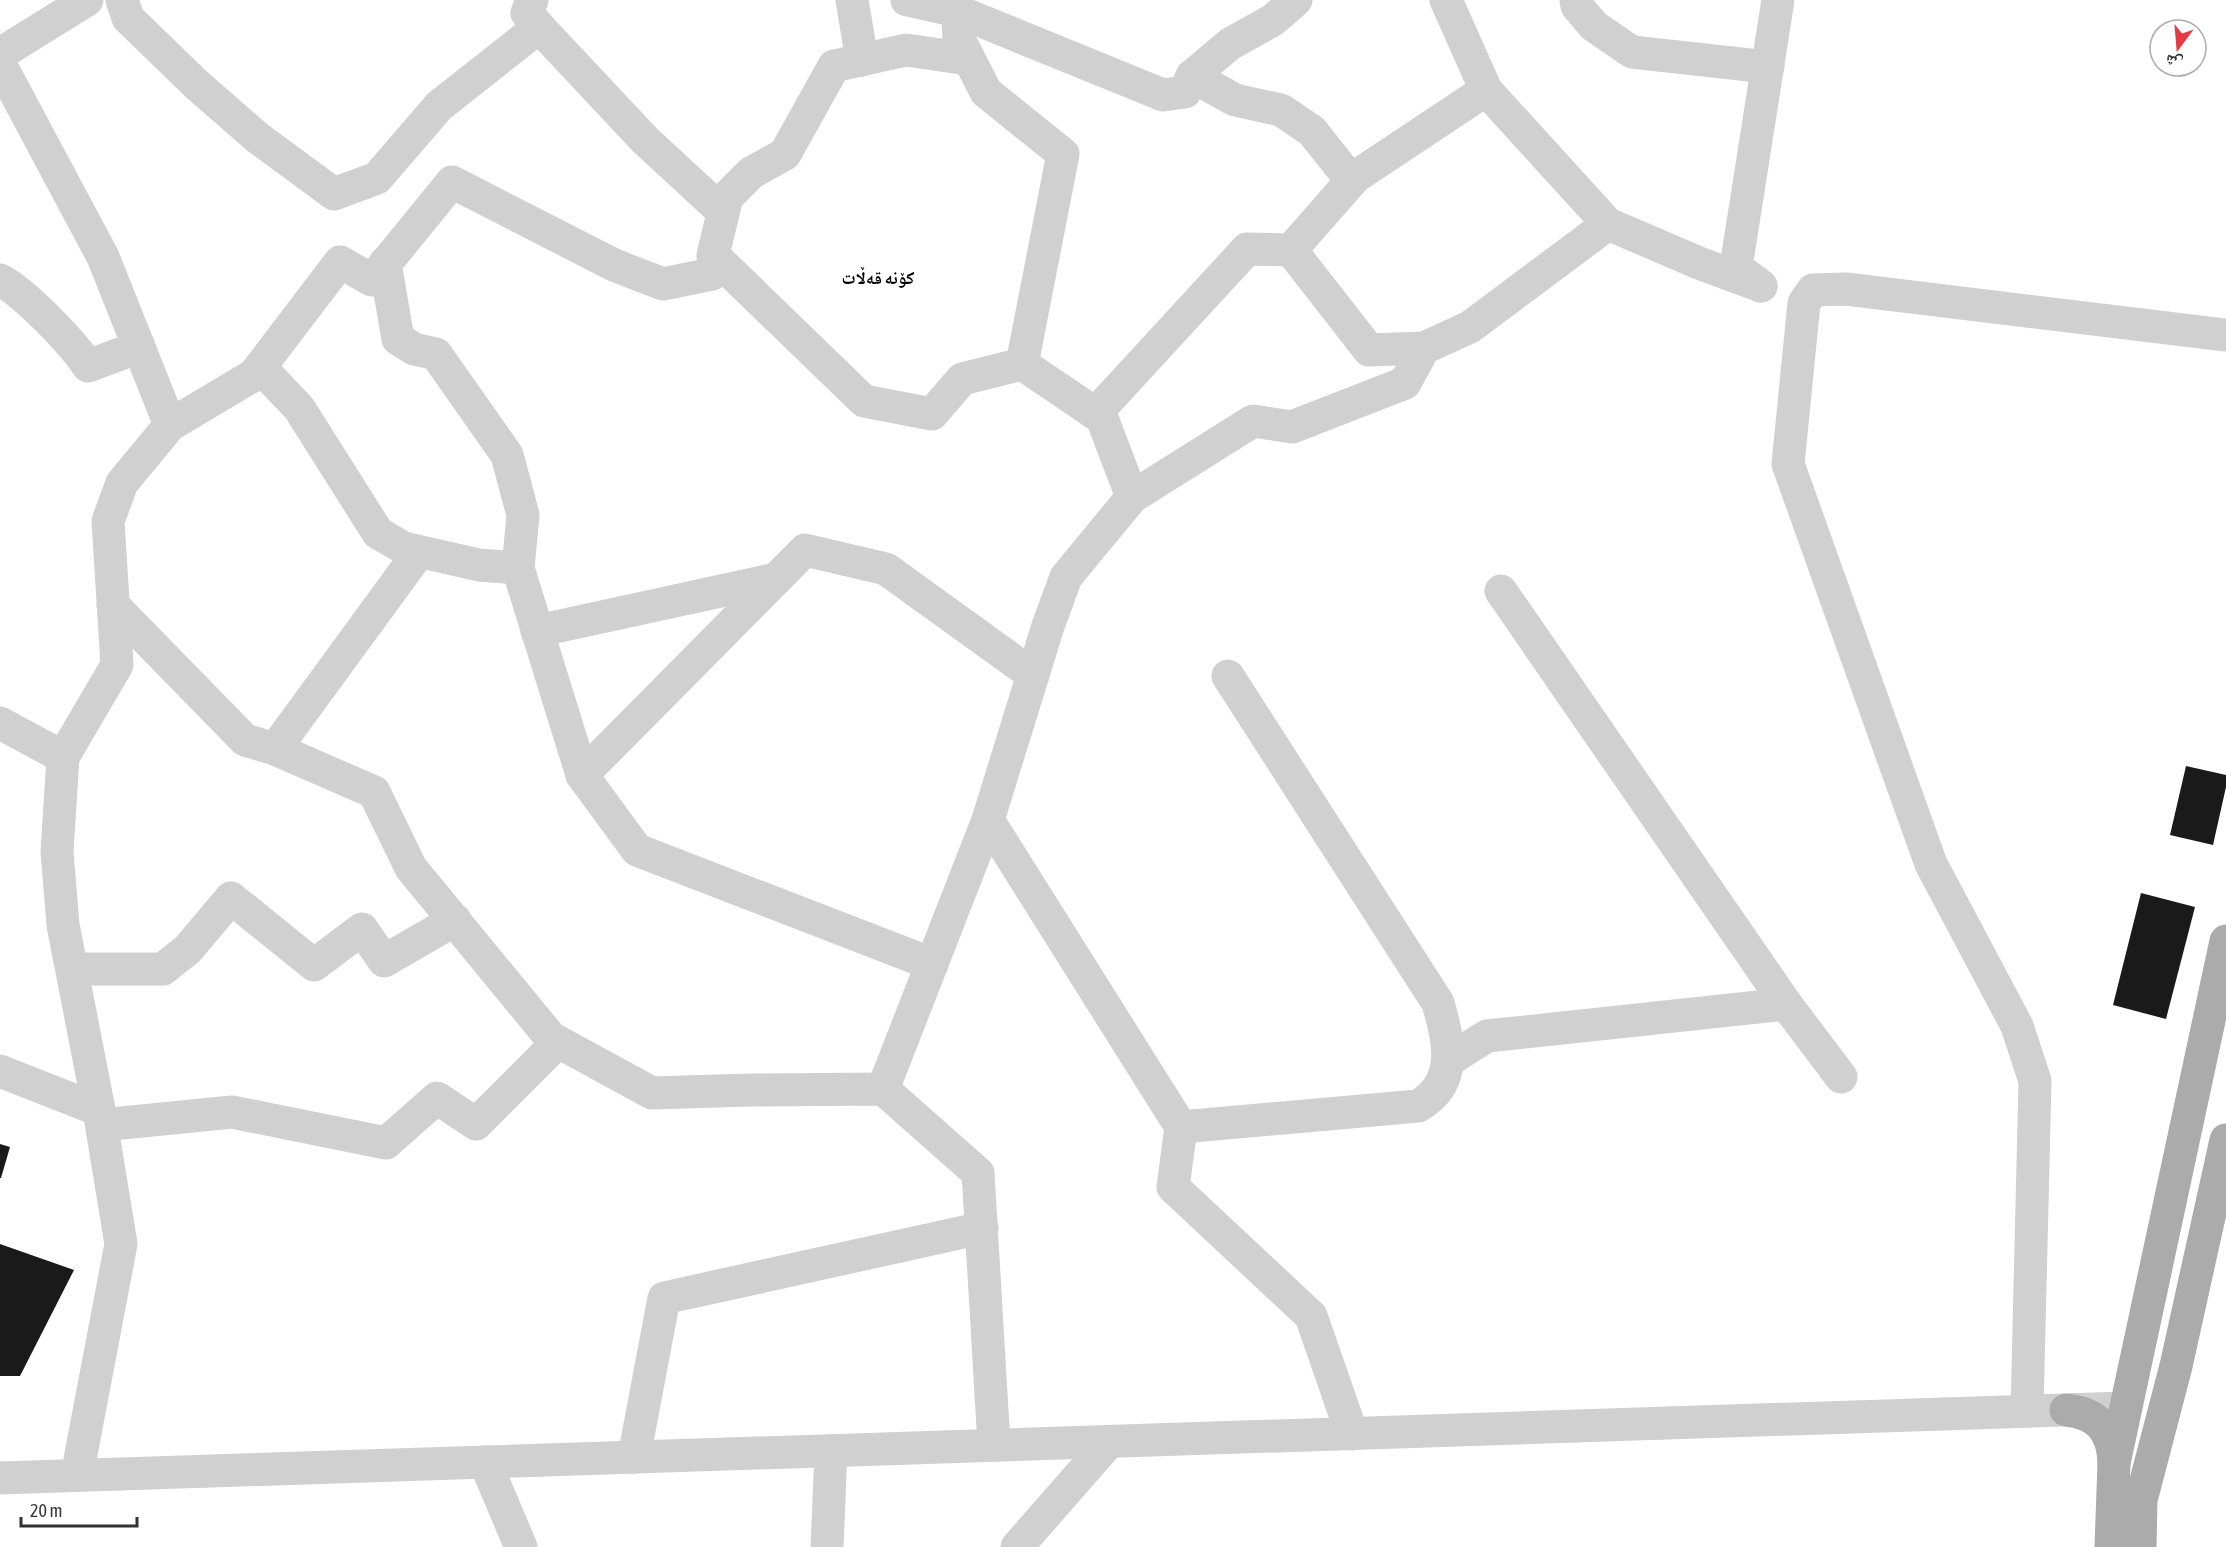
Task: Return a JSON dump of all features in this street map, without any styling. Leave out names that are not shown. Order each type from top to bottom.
[{"type":"main road","points":[[2114,1463],[2226,941]]},
{"type":"main road","points":[[2140,1547],[2141,1500],[2176,1366],[2226,1140]]},
{"type":"main road","points":[[2111,1547],[2114,1463],[2112,1443],[2102,1426],[2092,1417],[2076,1410],[2117,1384],[2134,1365]]},
{"type":"main road","points":[[2125,1408],[2144,1397],[2176,1366]]},
{"type":"main road","points":[[2125,1408],[2143,1438],[2147,1454],[2147,1472]]},
{"type":"street","points":[[0,54],[87,0]]},
{"type":"street","points":[[122,0],[128,18],[196,84],[258,138],[334,194],[377,178],[440,106],[535,13],[645,140],[723,212]]},
{"type":"street","points":[[852,0],[862,60]]},
{"type":"street","points":[[907,0],[957,5],[1163,95],[1185,92],[1192,76],[1230,44],[1273,20],[1296,0]]},
{"type":"street","points":[[1446,0],[1486,90],[1608,224],[1699,263],[1804,303]]},
{"type":"street","points":[[1576,0],[1577,6],[1594,26],[1632,52],[1767,67]]},
{"type":"street","points":[[1761,286],[1736,267],[1778,0]]},
{"type":"street","points":[[957,5],[959,39],[986,92],[1063,154],[1022,364]]},
{"type":"street","points":[[968,59],[906,50],[834,66],[785,154],[751,172],[727,197],[712,255],[864,401],[932,414],[962,379],[1022,364],[1102,417],[1132,497]]},
{"type":"street","points":[[0,64],[103,257],[170,425]]},
{"type":"street","points":[[1192,76],[1235,100],[1281,110],[1312,131],[1343,171],[1356,177]]},
{"type":"street","points":[[1096,413],[1248,249],[1291,250],[1356,177],[1486,90]]},
{"type":"street","points":[[77,1475],[121,1244],[100,1117],[63,925],[57,852],[63,757],[117,665],[108,521],[122,483],[170,425],[254,375],[340,262],[372,280],[452,182],[614,265],[663,284],[712,274],[722,264]]},
{"type":"street","points":[[1291,250],[1368,350],[1424,348],[1470,327],[1608,224]]},
{"type":"street","points":[[385,263],[398,339],[414,348],[436,354],[507,455],[524,515],[518,568],[582,775],[637,850],[932,964]]},
{"type":"street","points":[[0,280],[42,314],[81,355],[88,366],[139,347]]},
{"type":"street","points":[[2027,1411],[2035,1081],[2017,1026],[1931,864],[1788,464],[1804,303],[1813,290],[1846,289],[2226,335]]},
{"type":"street","points":[[883,1089],[988,820],[1048,626],[1066,577],[1132,497],[1253,421],[1292,427],[1406,384],[1424,348]]},
{"type":"street","points":[[260,367],[299,408],[378,533],[404,548],[419,552],[479,564],[518,568]]},
{"type":"street","points":[[582,775],[805,550],[886,569],[1033,675]]},
{"type":"street","points":[[275,749],[419,552]]},
{"type":"street","points":[[537,631],[776,579]]},
{"type":"street","points":[[1501,591],[1786,1004],[1841,1077]]},
{"type":"street","points":[[113,604],[245,740],[275,749],[374,792],[411,868],[551,1038],[652,1093],[883,1089],[978,1173],[994,1445]]},
{"type":"street","points":[[1181,1127],[1418,1106],[1429,1099],[1437,1088],[1449,1060],[1447,1036],[1438,1003],[1228,676]]},
{"type":"street","points":[[0,723],[63,757]]},
{"type":"street","points":[[988,820],[1181,1127],[1173,1186],[1311,1316],[1352,1434]]},
{"type":"street","points":[[72,969],[163,969],[189,949],[231,898],[314,965],[362,929],[384,961],[455,920]]},
{"type":"street","points":[[1449,1060],[1487,1036],[1786,1004]]},
{"type":"street","points":[[0,1071],[100,1117],[232,1112],[386,1143],[437,1098],[476,1124],[558,1042]]},
{"type":"street","points":[[634,1457],[664,1298],[982,1228]]},
{"type":"street","points":[[0,1478],[2125,1408]]},
{"type":"street","points":[[1017,1547],[1109,1442]]},
{"type":"street","points":[[827,1547],[831,1451]]},
{"type":"street","points":[[485,1462],[521,1547]]},
{"type":"building","points":[[2186,766],[2226,775],[2226,787],[2213,845],[2170,835]]},
{"type":"building","points":[[2141,893],[2195,907],[2166,1019],[2113,1005]]},
{"type":"building","points":[[0,1144],[10,1147],[1,1178],[0,1178]]},
{"type":"building","points":[[0,1244],[74,1270],[20,1376],[0,1376]]},
{"type":"district","name":"کۆنە قەڵات","points":[[878,277]]}]
